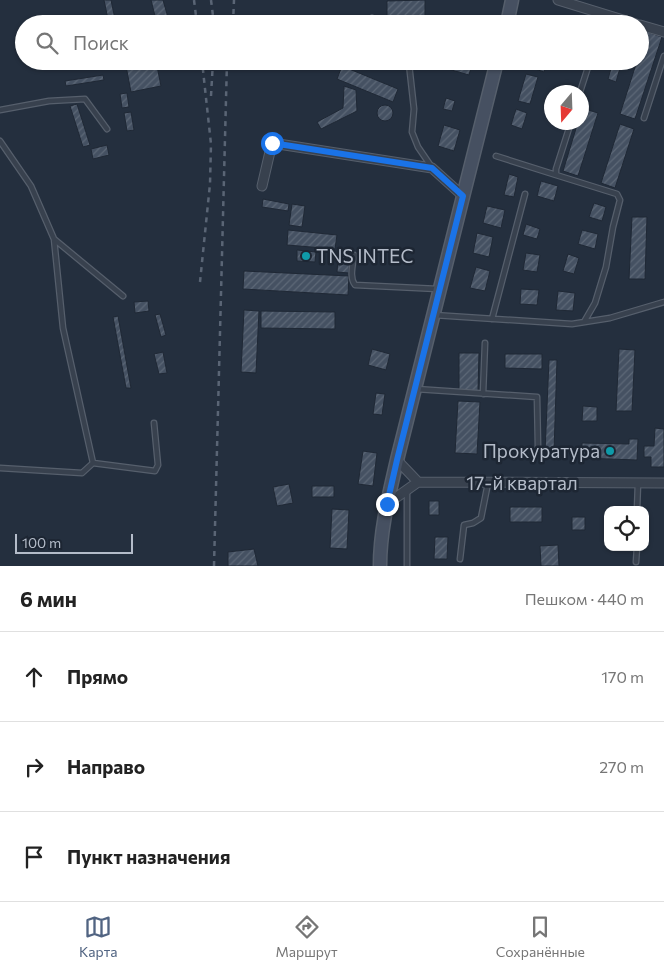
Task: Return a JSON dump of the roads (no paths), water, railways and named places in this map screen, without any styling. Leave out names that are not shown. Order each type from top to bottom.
[{"type":"street","points":[[508,15],[512,0]]},
{"type":"street","points":[[558,0],[607,15]]},
{"type":"street","points":[[649,28],[664,32]]},
{"type":"street","points":[[380,566],[387,504],[397,460],[495,70]]},
{"type":"street","points":[[262,186],[272,143],[432,168],[463,196]]},
{"type":"street","points":[[387,504],[418,482],[397,460]]},
{"type":"street","name":"17-й квартал","points":[[418,482],[664,483]]},
{"type":"lane","points":[[644,118],[664,56]]},
{"type":"lane","points":[[410,70],[414,109],[412,132],[418,147],[432,168]]},
{"type":"lane","points":[[582,85],[587,70]]},
{"type":"lane","points":[[0,110],[49,101],[85,99],[107,129]]},
{"type":"lane","points":[[556,175],[568,130]]},
{"type":"lane","points":[[0,141],[31,186],[54,239],[63,328],[93,463]]},
{"type":"lane","points":[[496,156],[617,194],[620,200],[606,267],[595,303],[584,322]]},
{"type":"lane","points":[[492,319],[525,194]]},
{"type":"lane","points":[[54,239],[123,296]]},
{"type":"lane","points":[[354,255],[352,277],[355,284],[440,289]]},
{"type":"lane","points":[[433,315],[572,324],[610,318],[664,302]]},
{"type":"lane","points":[[483,394],[485,343]]},
{"type":"lane","points":[[414,389],[537,397],[538,447]]},
{"type":"lane","points":[[93,463],[155,472],[158,466],[154,423]]},
{"type":"lane","points":[[0,468],[82,474],[93,463]]},
{"type":"lane","points":[[460,559],[464,525],[474,523],[481,518],[488,483]]},
{"type":"lane","points":[[638,483],[638,506]]},
{"type":"lane","points":[[407,490],[407,566]]},
{"type":"lane","points":[[636,551],[636,562]]},
{"type":"railway","points":[[194,0],[196,15]]},
{"type":"railway","points":[[211,0],[213,15]]},
{"type":"railway","points":[[233,15],[234,0]]},
{"type":"railway","points":[[200,282],[210,184],[211,144],[203,70]]},
{"type":"railway","points":[[211,96],[212,70]]},
{"type":"railway","points":[[214,566],[227,70]]},
{"type":"place","name":"TNS INTEC","points":[[306,256]]},
{"type":"place","name":"Прокуратура","points":[[610,451]]}]
